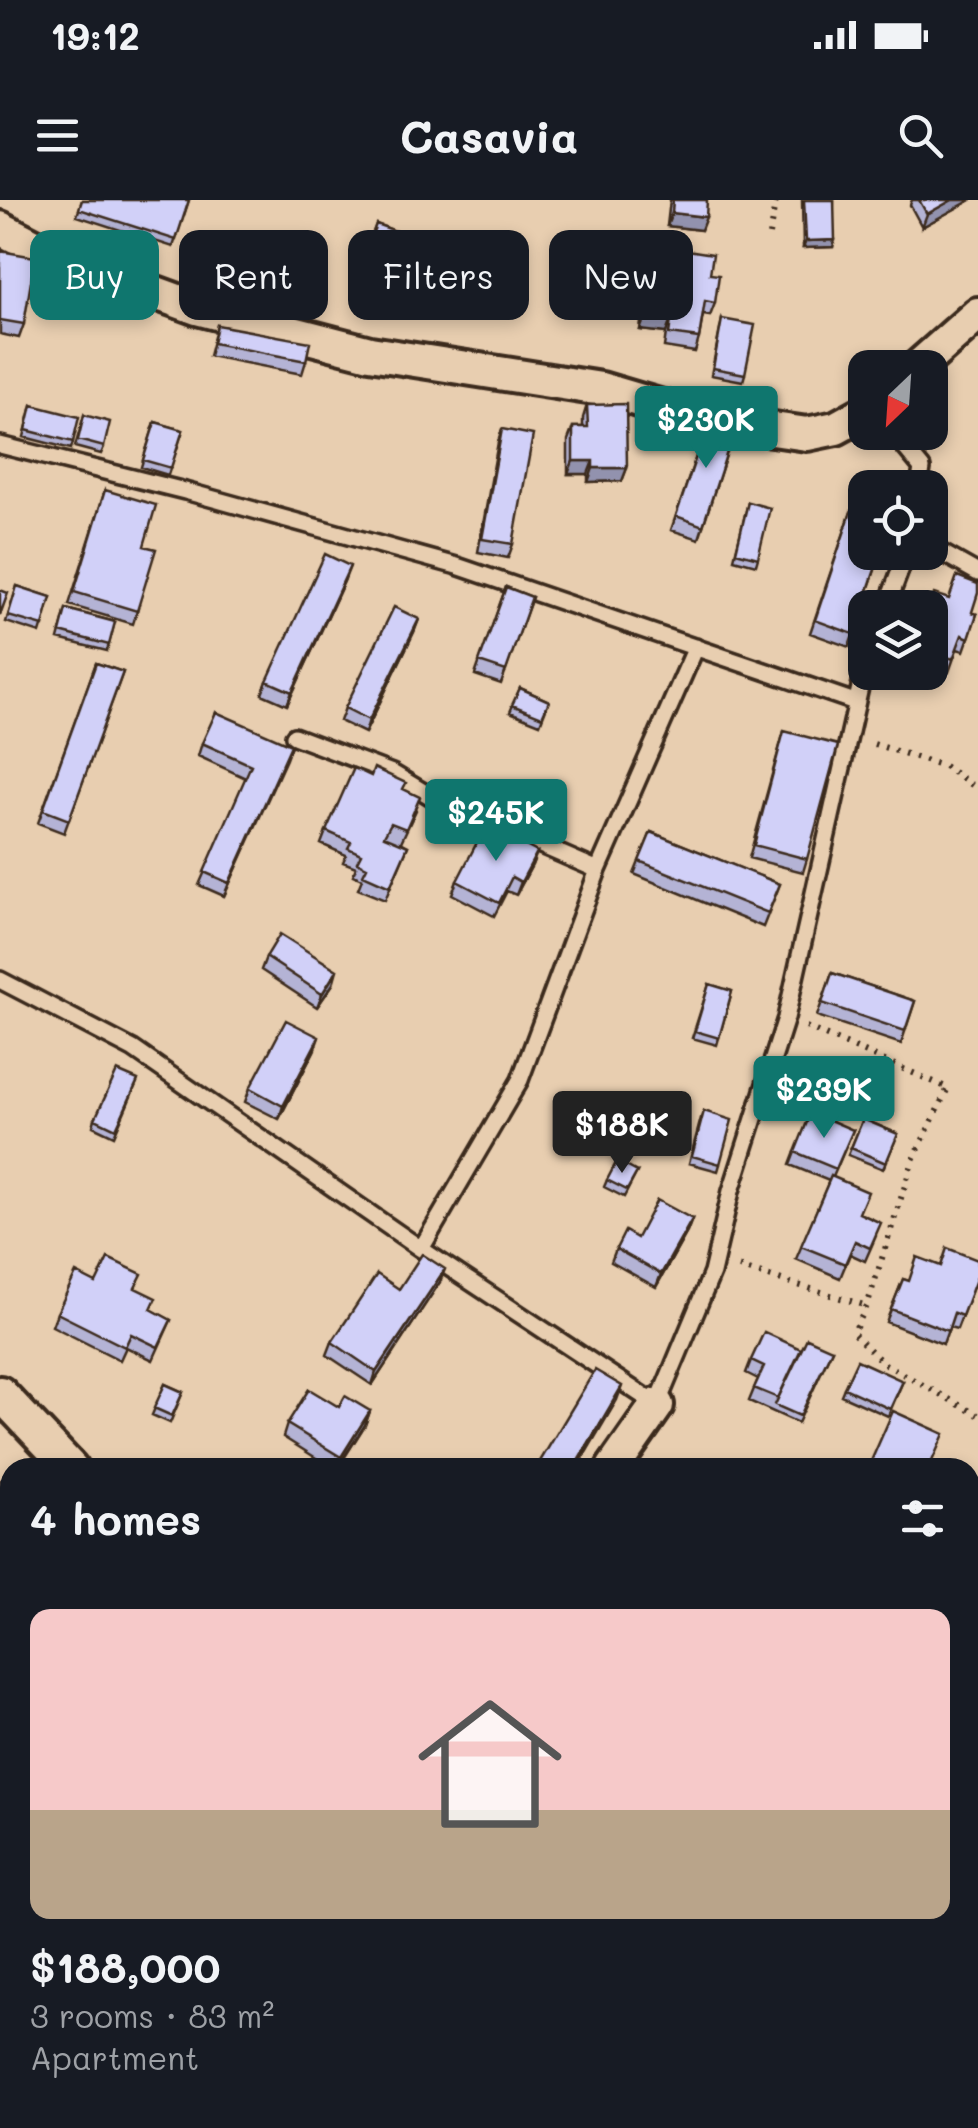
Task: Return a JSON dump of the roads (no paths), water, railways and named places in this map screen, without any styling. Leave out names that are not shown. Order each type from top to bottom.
[{"type":"street","points":[[0,228],[52,255],[197,308],[370,352],[601,388],[700,418],[807,434],[848,421]]},
{"type":"street","points":[[937,350],[978,314]]},
{"type":"street","points":[[0,1393],[62,1458]]},
{"type":"street","points":[[619,1458],[657,1405]]},
{"type":"lane","points":[[0,445],[457,566],[855,702]]},
{"type":"lane","points":[[907,450],[922,470]]},
{"type":"lane","points":[[948,556],[978,574]]},
{"type":"lane","points":[[420,1249],[520,1080],[598,870],[696,648]]},
{"type":"lane","points":[[0,980],[133,1049],[420,1249],[657,1405],[715,1260],[750,1123],[786,1018],[858,690]]},
{"type":"lane","points":[[294,736],[392,773],[435,799],[598,870]]}]
